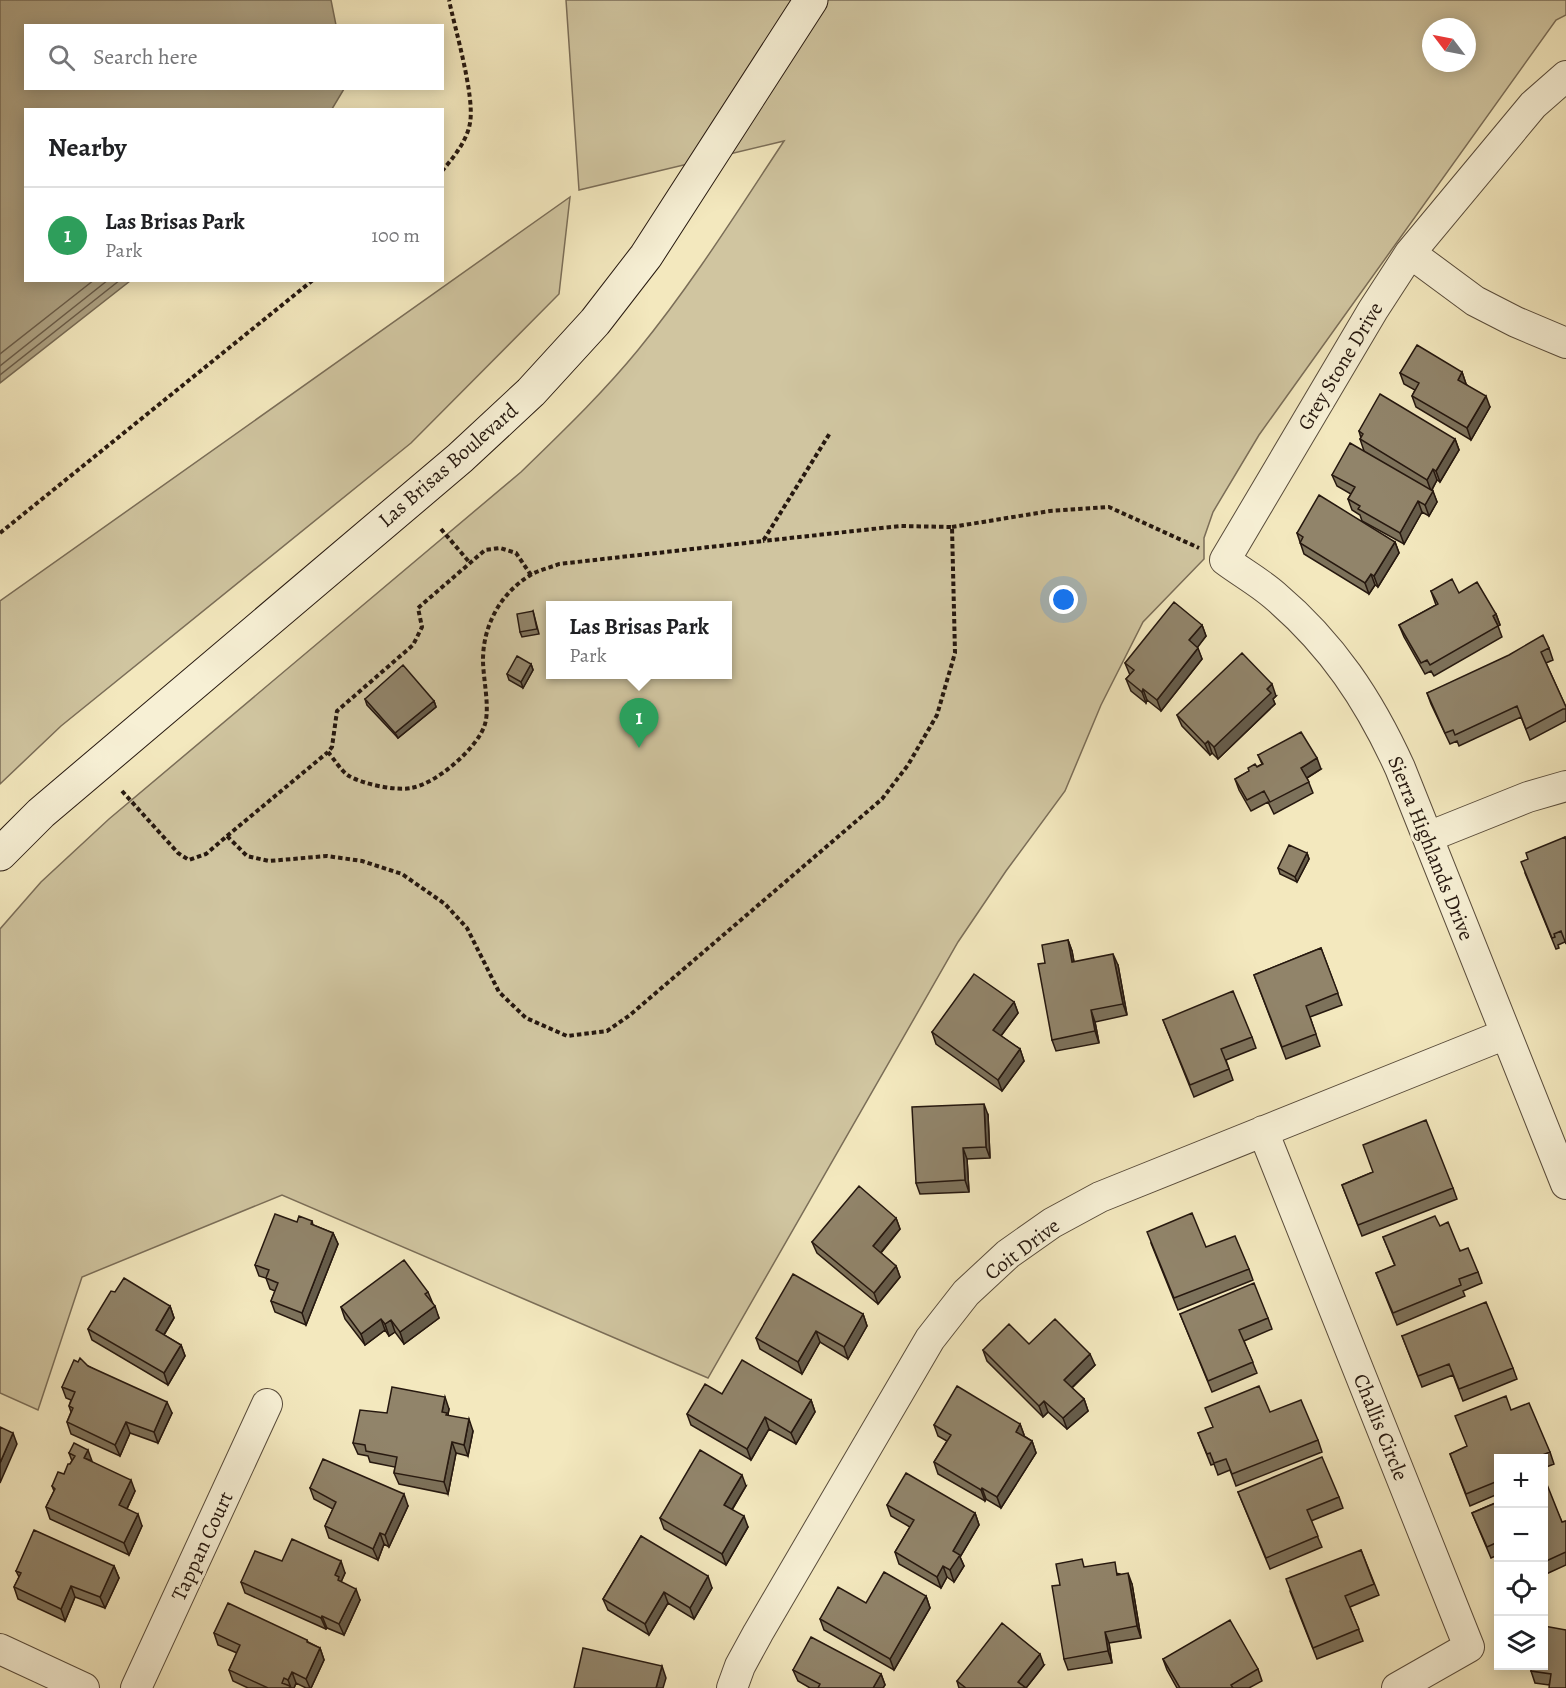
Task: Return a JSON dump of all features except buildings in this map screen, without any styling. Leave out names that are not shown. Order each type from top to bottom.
[{"type":"street","name":"Las Brisas Boulevard","points":[[0,854],[40,813],[452,464],[531,392],[595,322],[646,256],[811,0]]},
{"type":"street","name":"Grey Stone Drive","points":[[1225,560],[1373,310],[1410,254],[1533,105],[1566,76]]},
{"type":"street","points":[[1410,254],[1475,300],[1516,322],[1566,343]]},
{"type":"street","name":"Sierra Highlands Drive","points":[[1225,560],[1273,594],[1316,635],[1351,677],[1381,726],[1428,837],[1566,1184]]},
{"type":"street","points":[[1428,837],[1528,797],[1566,786]]},
{"type":"street","name":"Coit Drive","points":[[732,1688],[740,1666],[758,1633],[924,1349],[966,1293],[1008,1254],[1052,1223],[1100,1197],[1506,1034]]},
{"type":"street","name":"Challis Circle","points":[[1263,1131],[1468,1647],[1397,1688]]},
{"type":"street","name":"Tappan Court","points":[[136,1688],[267,1404]]},
{"type":"street","points":[[0,1649],[84,1688]]},
{"type":"path","points":[[444,169],[457,153],[470,124],[470,96],[449,0]]},
{"type":"path","points":[[0,532],[311,282]]},
{"type":"path","points":[[763,541],[830,433]]},
{"type":"path","points":[[328,752],[349,775],[380,787],[412,788],[447,772],[470,748],[485,724],[486,694],[483,659],[486,632],[498,605],[514,587],[531,575],[559,564],[900,526],[952,526],[1050,511],[1109,507],[1225,560]]},
{"type":"path","points":[[227,836],[247,856],[269,861],[327,856],[362,861],[402,874],[445,904],[467,928],[499,992],[526,1018],[567,1036],[607,1031],[630,1015],[882,799],[908,765],[937,715],[955,653],[952,526]]},
{"type":"path","points":[[441,529],[470,563]]},
{"type":"path","points":[[122,791],[178,853],[189,860],[206,854],[328,752],[332,747],[337,711],[413,645],[422,627],[417,608],[485,550],[500,548],[516,553],[531,575]]},
{"type":"shaded area","points":[[566,0],[1566,0],[1566,15],[1556,20],[1259,435],[1213,512],[1204,538],[1204,559],[1143,622],[1101,705],[1065,791],[1006,871],[958,942],[708,1378],[282,1195],[82,1277],[38,1410],[0,1393],[0,929],[41,882],[109,819],[521,472],[566,428],[638,350],[714,247],[784,141],[579,190]]},
{"type":"shaded area","points":[[570,197],[559,294],[411,443],[61,726],[0,784],[0,601]]},
{"type":"water","points":[[0,0],[331,0],[336,24],[24,24],[24,90],[343,90],[333,108],[24,108],[24,282],[129,282],[0,383]]},
{"type":"place","name":"Las Brisas Park","points":[[639,748]]}]
